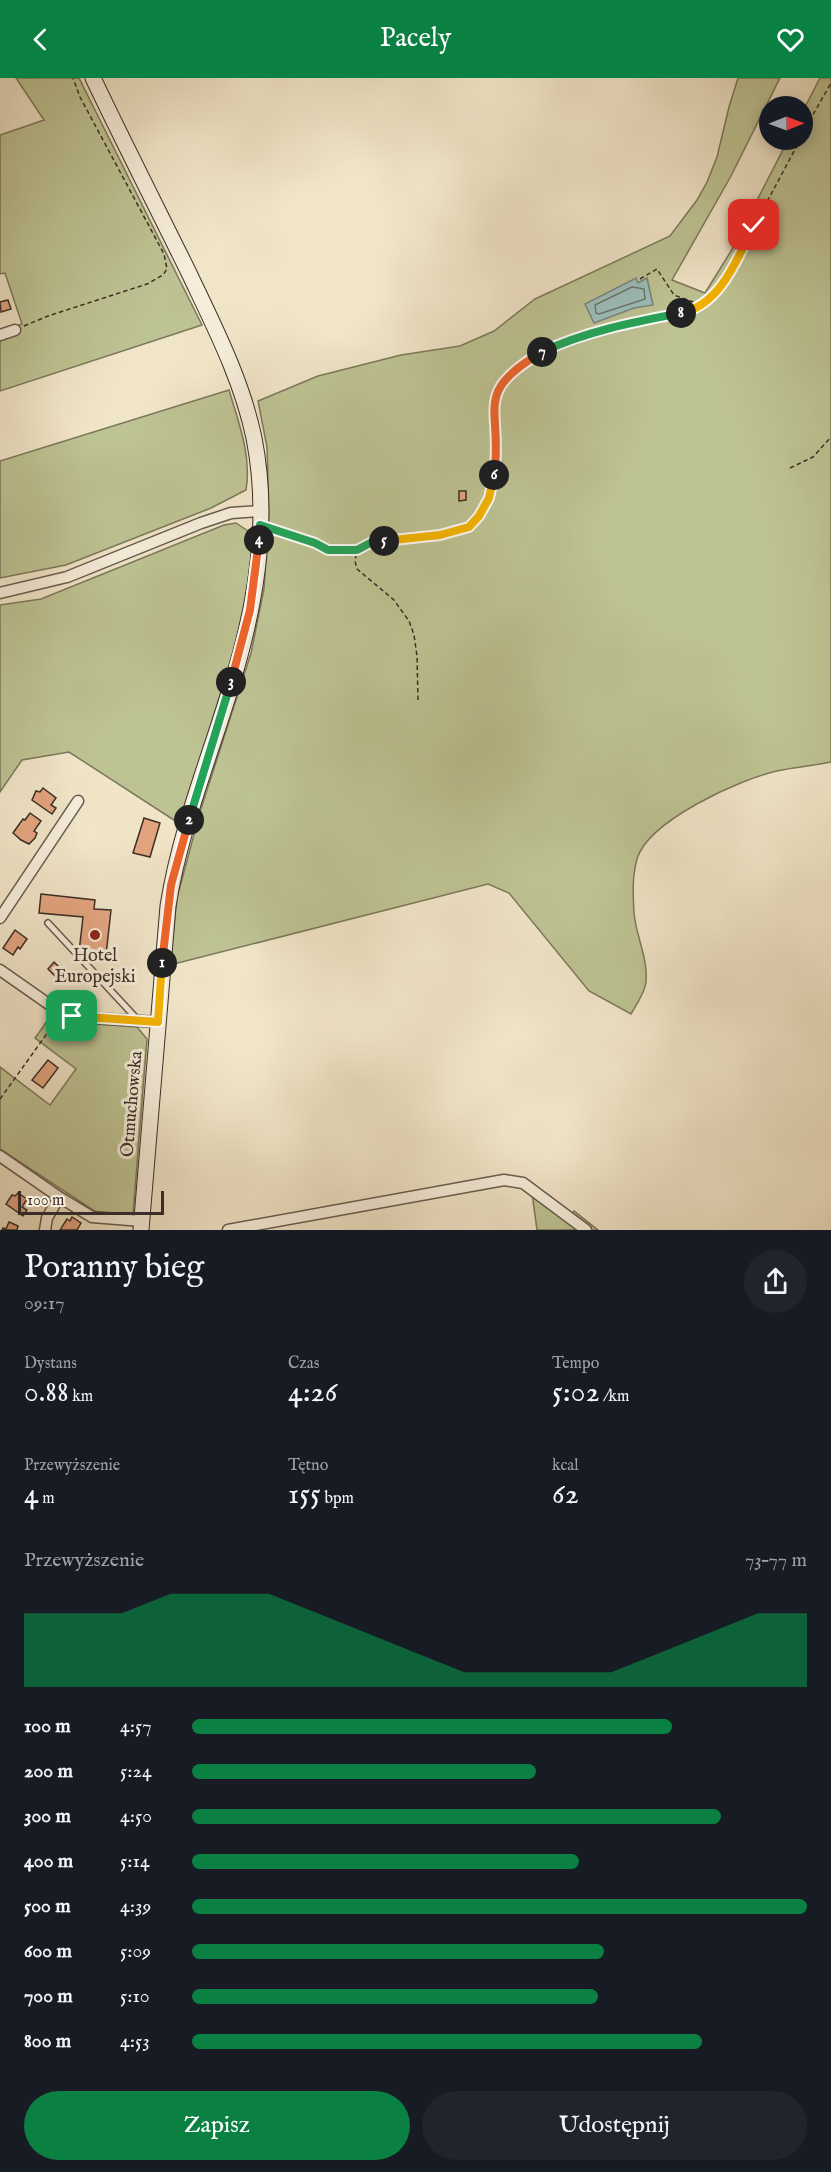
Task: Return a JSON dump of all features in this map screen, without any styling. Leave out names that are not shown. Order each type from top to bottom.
[{"type":"main road","name":"Otmuchowska","points":[[93,78],[227,355],[244,401],[256,453],[260,518],[255,581],[246,630],[171,885],[165,929],[141,1226]]},
{"type":"street","points":[[0,335],[15,330]]},
{"type":"street","points":[[0,593],[67,577],[190,527],[231,513],[260,518]]},
{"type":"street","points":[[0,918],[78,801]]},
{"type":"street","points":[[0,970],[60,1012],[92,1018],[158,1022]]},
{"type":"street","points":[[0,1156],[92,1217],[141,1226]]},
{"type":"street","points":[[228,1230],[504,1180],[523,1183],[586,1230]]},
{"type":"street","points":[[45,1230],[47,1218],[59,1197]]},
{"type":"lane","points":[[48,923],[139,1021]]},
{"type":"path","points":[[15,330],[48,316],[147,284],[163,275],[167,269],[164,254],[85,106],[73,78]]},
{"type":"path","points":[[813,115],[831,83]]},
{"type":"path","points":[[260,518],[328,550],[357,550],[372,542],[440,535],[469,527],[479,516],[489,498],[495,472],[495,397],[502,383],[515,369],[541,352],[567,340],[637,321],[690,311],[712,298],[737,258],[795,150]]},
{"type":"path","points":[[640,279],[657,269],[665,285],[674,295],[686,301],[704,302]]},
{"type":"path","points":[[790,468],[813,457],[831,437]]},
{"type":"path","points":[[357,550],[355,561],[357,569],[394,600],[409,621],[417,656],[418,699]]},
{"type":"path","points":[[0,1099],[54,1025],[60,1012]]},
{"type":"green space","points":[[16,78],[79,78],[202,325],[0,391],[0,331],[22,324],[5,273],[0,274],[0,135],[44,120]]},
{"type":"green space","points":[[738,78],[780,78],[771,96],[759,96],[759,120],[731,176],[672,280],[705,293],[731,251],[783,150],[813,150],[813,96],[811,96],[820,78],[831,78],[831,762],[777,771],[719,792],[676,817],[658,830],[645,845],[637,859],[633,893],[635,922],[645,964],[646,985],[631,1014],[589,991],[509,893],[488,884],[170,965],[177,898],[200,812],[251,653],[264,589],[269,514],[267,447],[258,401],[318,376],[401,355],[460,346],[494,331],[535,299],[670,236],[697,200],[707,182],[717,157]]},
{"type":"green space","points":[[229,390],[246,452],[246,490],[211,508],[66,565],[0,578],[0,461]]},
{"type":"green space","points":[[236,523],[251,533],[253,541],[243,621],[180,824],[69,752],[22,760],[0,792],[0,605],[41,599],[224,525]]},
{"type":"green space","points":[[50,1017],[137,1027],[147,1039],[133,1214],[96,1212],[0,1149],[0,1067],[50,1105],[76,1069],[35,1038]]},
{"type":"green space","points":[[532,1193],[570,1220],[574,1211],[598,1230],[537,1230]]},
{"type":"water","points":[[636,278],[638,283],[647,278],[653,305],[634,308],[594,323],[585,304]]},
{"type":"building","points":[[8,300],[11,309],[1,312],[0,302]]},
{"type":"building","points":[[459,491],[466,491],[466,500],[459,501]]},
{"type":"building","points":[[43,788],[56,798],[51,805],[56,808],[52,814],[32,800],[36,791],[40,792]]},
{"type":"building","points":[[30,813],[41,821],[34,831],[37,833],[35,838],[29,844],[13,833]]},
{"type":"building","points":[[144,818],[160,823],[150,857],[133,853]]},
{"type":"building","name":"Hotel Europejski","points":[[41,894],[95,900],[94,909],[111,910],[106,955],[79,952],[83,917],[39,913]]},
{"type":"building","points":[[15,930],[27,939],[13,955],[3,948]]},
{"type":"building","points":[[54,962],[62,970],[55,976],[48,969]]},
{"type":"building","points":[[48,1060],[58,1068],[43,1088],[32,1080]]},
{"type":"building","points":[[18,1193],[27,1199],[22,1207],[27,1210],[23,1216],[6,1204],[12,1195],[15,1196]]},
{"type":"building","points":[[72,1217],[81,1223],[77,1230],[60,1230],[67,1219],[70,1221]]},
{"type":"building","points":[[9,1222],[18,1226],[17,1230],[2,1230],[6,1229]]},
{"type":"place","name":"Hotel Europejski","points":[[95,935]]},
{"type":"route","points":[[72,1016],[158,1022],[165,929],[171,885],[246,630],[256,573],[260,525],[315,543],[328,550],[357,550],[372,542],[440,535],[469,527],[479,516],[489,498],[495,472],[495,397],[502,383],[515,369],[541,352],[567,340],[637,321],[690,311],[712,298],[754,225]]}]
